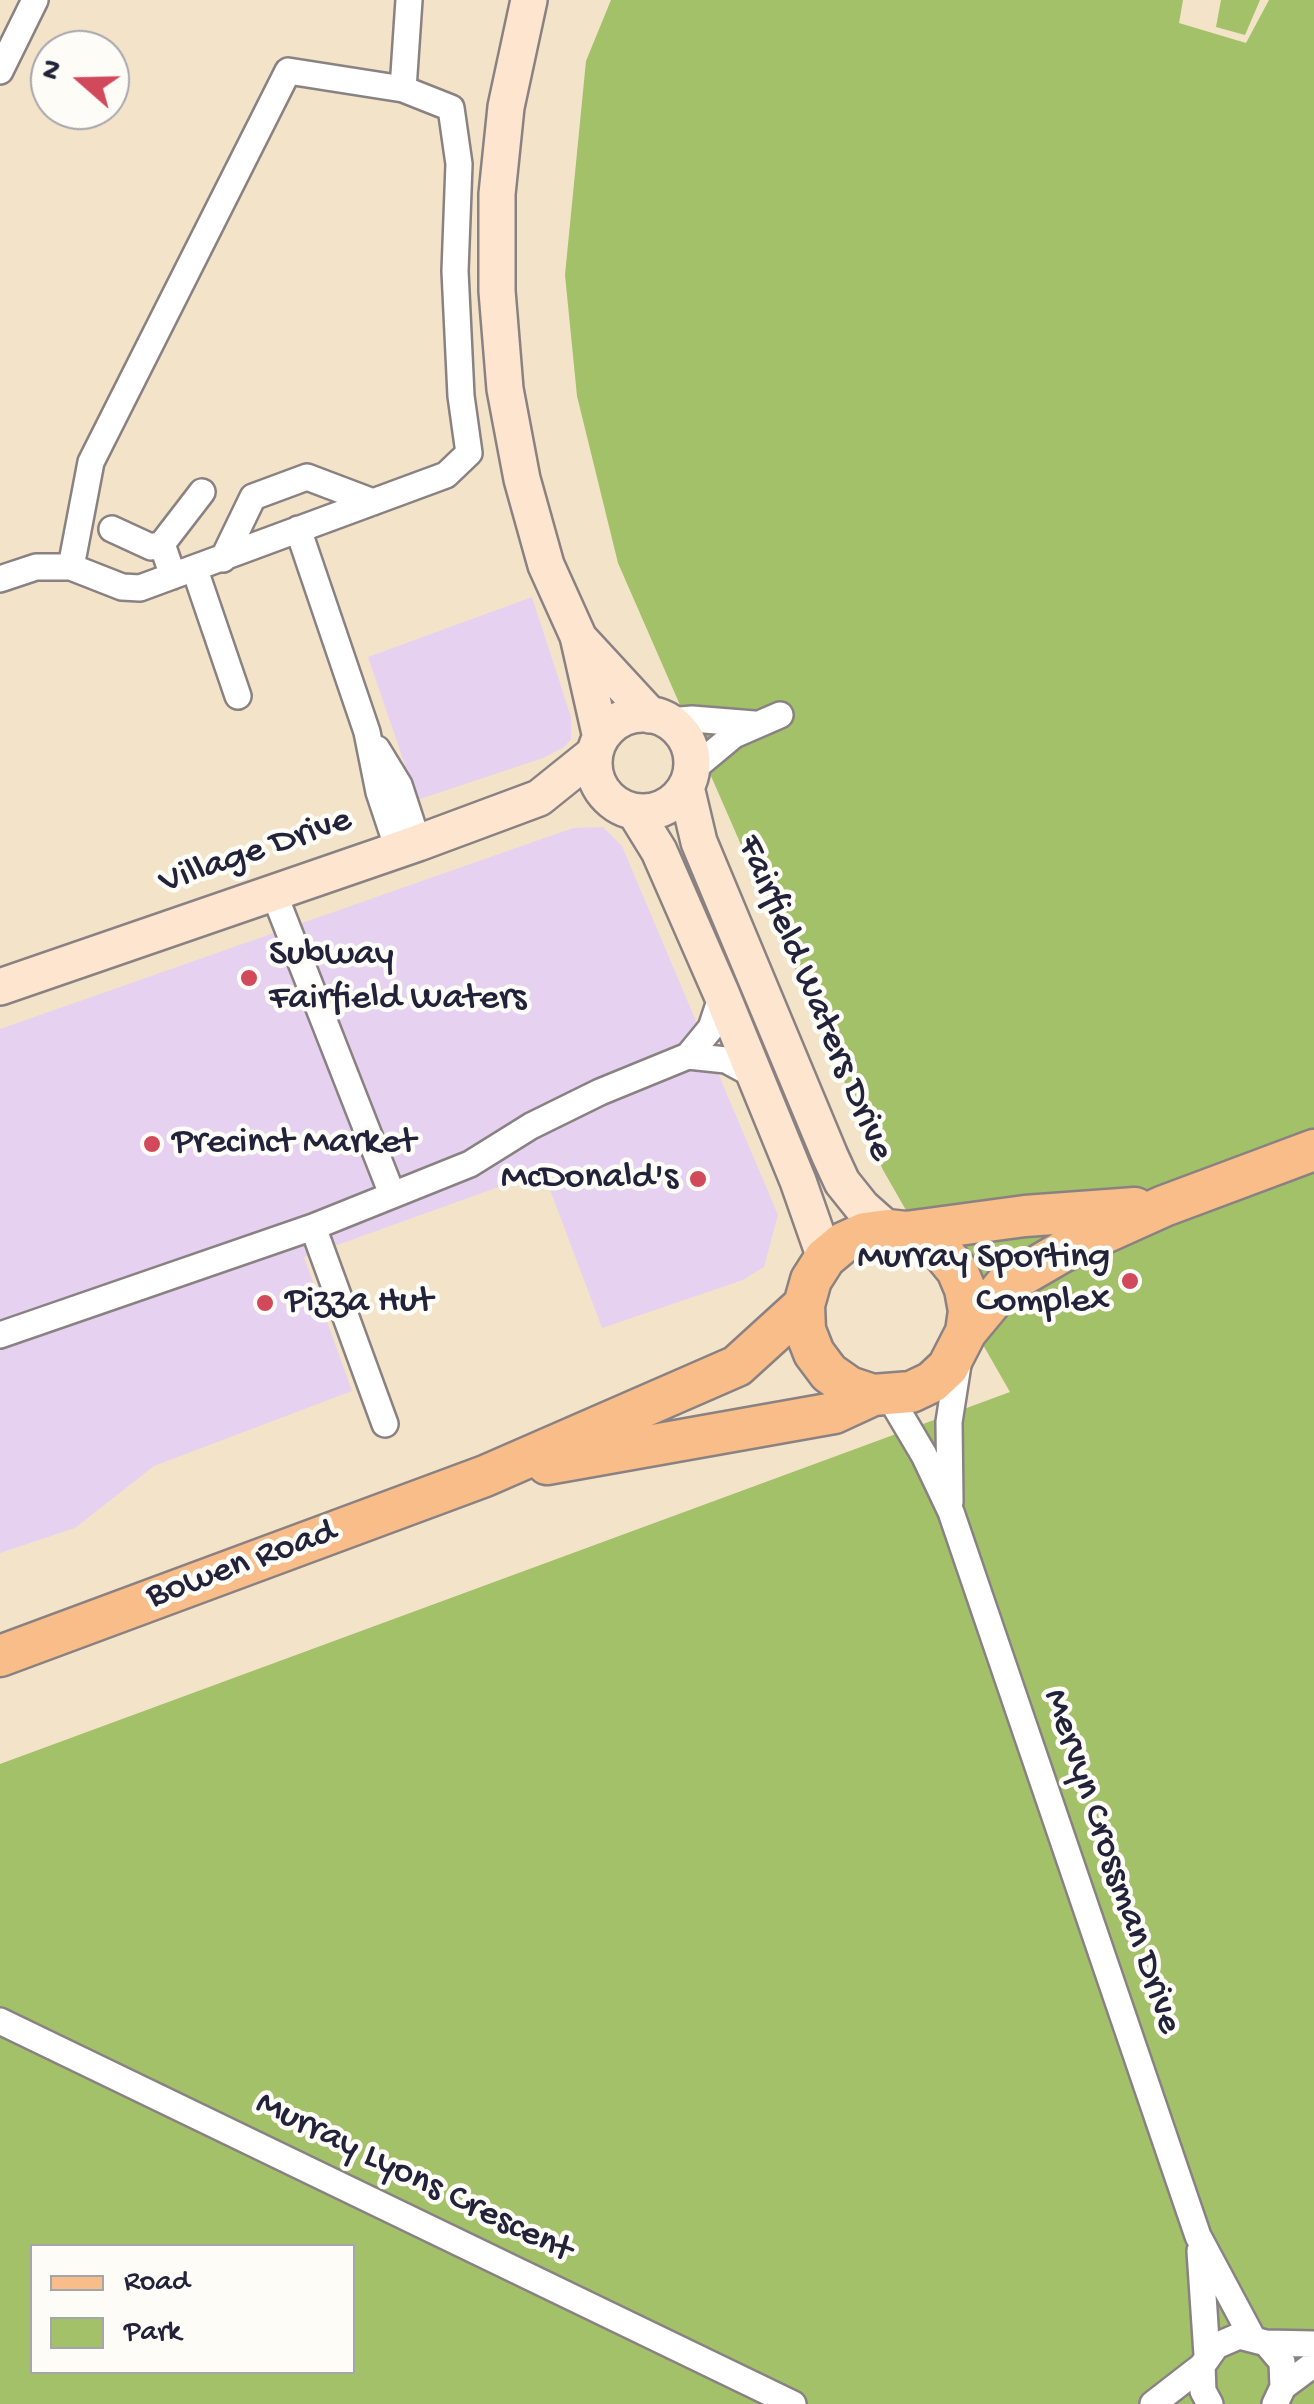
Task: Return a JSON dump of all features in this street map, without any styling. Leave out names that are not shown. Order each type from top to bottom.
[{"type":"main road","name":"Bowen Road","points":[[484,1476],[834,1413],[881,1395],[911,1392],[932,1382],[948,1367],[1005,1285],[1062,1252],[1164,1206],[1314,1150]]},
{"type":"main road","name":"Bowen Road","points":[[0,1656],[484,1476],[737,1366],[804,1304],[811,1280],[825,1258],[843,1242],[865,1233],[1164,1206]]},
{"type":"main road","points":[[897,1231],[926,1240],[944,1253],[957,1270],[967,1300],[964,1340]]},
{"type":"main road","points":[[804,1304],[805,1330],[814,1353],[829,1372],[849,1387],[881,1395]]},
{"type":"street","points":[[0,72],[35,0]]},
{"type":"street","points":[[403,89],[409,0]]},
{"type":"street","points":[[528,0],[506,107],[497,194],[497,291],[506,390],[522,479],[546,565],[578,636],[598,746],[594,770],[600,785],[622,805],[659,851],[722,995],[825,1258]]},
{"type":"street","points":[[0,579],[36,567],[71,566],[131,588],[184,573],[446,476],[469,453],[460,378],[455,272],[459,164],[451,108],[403,89],[288,72],[92,462],[71,566]]},
{"type":"street","points":[[223,558],[253,497],[306,476],[373,502]]},
{"type":"street","points":[[112,530],[150,547],[162,544],[202,492]]},
{"type":"street","points":[[298,530],[367,732],[399,785],[408,846]]},
{"type":"street","points":[[162,544],[184,573],[238,696]]},
{"type":"street","points":[[578,636],[688,742],[689,778]]},
{"type":"street","points":[[622,805],[664,808],[734,735],[780,714]]},
{"type":"street","points":[[598,746],[622,719],[754,724]]},
{"type":"street","name":"Village Drive","points":[[0,987],[538,798],[598,746]]},
{"type":"street","name":"Fairfield Waters Drive","points":[[689,778],[699,842],[830,1156],[842,1182],[862,1206],[897,1231]]},
{"type":"street","name":"Village Drive","points":[[538,798],[622,805]]},
{"type":"street","points":[[273,892],[392,1194]]},
{"type":"street","points":[[688,1056],[711,1028],[722,995]]},
{"type":"street","points":[[1,1332],[312,1227],[470,1164],[532,1126],[604,1090],[688,1056],[726,1060],[754,1075]]},
{"type":"street","points":[[312,1227],[385,1424]]},
{"type":"street","name":"Mervyn Crossman Drive","points":[[950,1512],[948,1422],[964,1340]]},
{"type":"street","name":"Mervyn Crossman Drive","points":[[881,1395],[924,1455],[950,1512],[1198,2236],[1259,2340],[1282,2362],[1279,2398]]},
{"type":"street","name":"Murray Lyons Crescent","points":[[0,2021],[793,2404]]},
{"type":"street","name":"Mervyn Crossman Drive","points":[[1198,2236],[1203,2391],[1210,2404]]},
{"type":"street","points":[[1153,2404],[1227,2339],[1314,2344]]},
{"type":"street","points":[[1279,2398],[1314,2364]]},
{"type":"shaded area","points":[[532,597],[571,717],[571,739],[543,758],[417,800],[368,657]]},
{"type":"shaded area","points":[[603,827],[622,846],[778,1215],[764,1267],[743,1280],[602,1328],[543,1171],[304,1257],[352,1391],[154,1466],[75,1528],[0,1553],[0,1029],[573,828]]},
{"type":"green space","name":"Murray Sporting Complex","points":[[611,0],[1183,0],[1179,23],[1246,43],[1269,0],[1314,0],[1314,2404],[0,2404],[0,1764],[1010,1392],[883,1170],[618,563],[577,396],[565,275],[586,61]]},
{"type":"green space","points":[[1221,0],[1260,0],[1245,35],[1216,27]]},
{"type":"place","name":"Subway Fairfield Waters","points":[[249,978]]},
{"type":"place","name":"Precinct Market","points":[[152,1144]]},
{"type":"place","name":"McDonald's","points":[[698,1179]]},
{"type":"place","name":"Murray Sporting Complex","points":[[1130,1281]]},
{"type":"place","name":"Pizza Hut","points":[[265,1303]]}]
